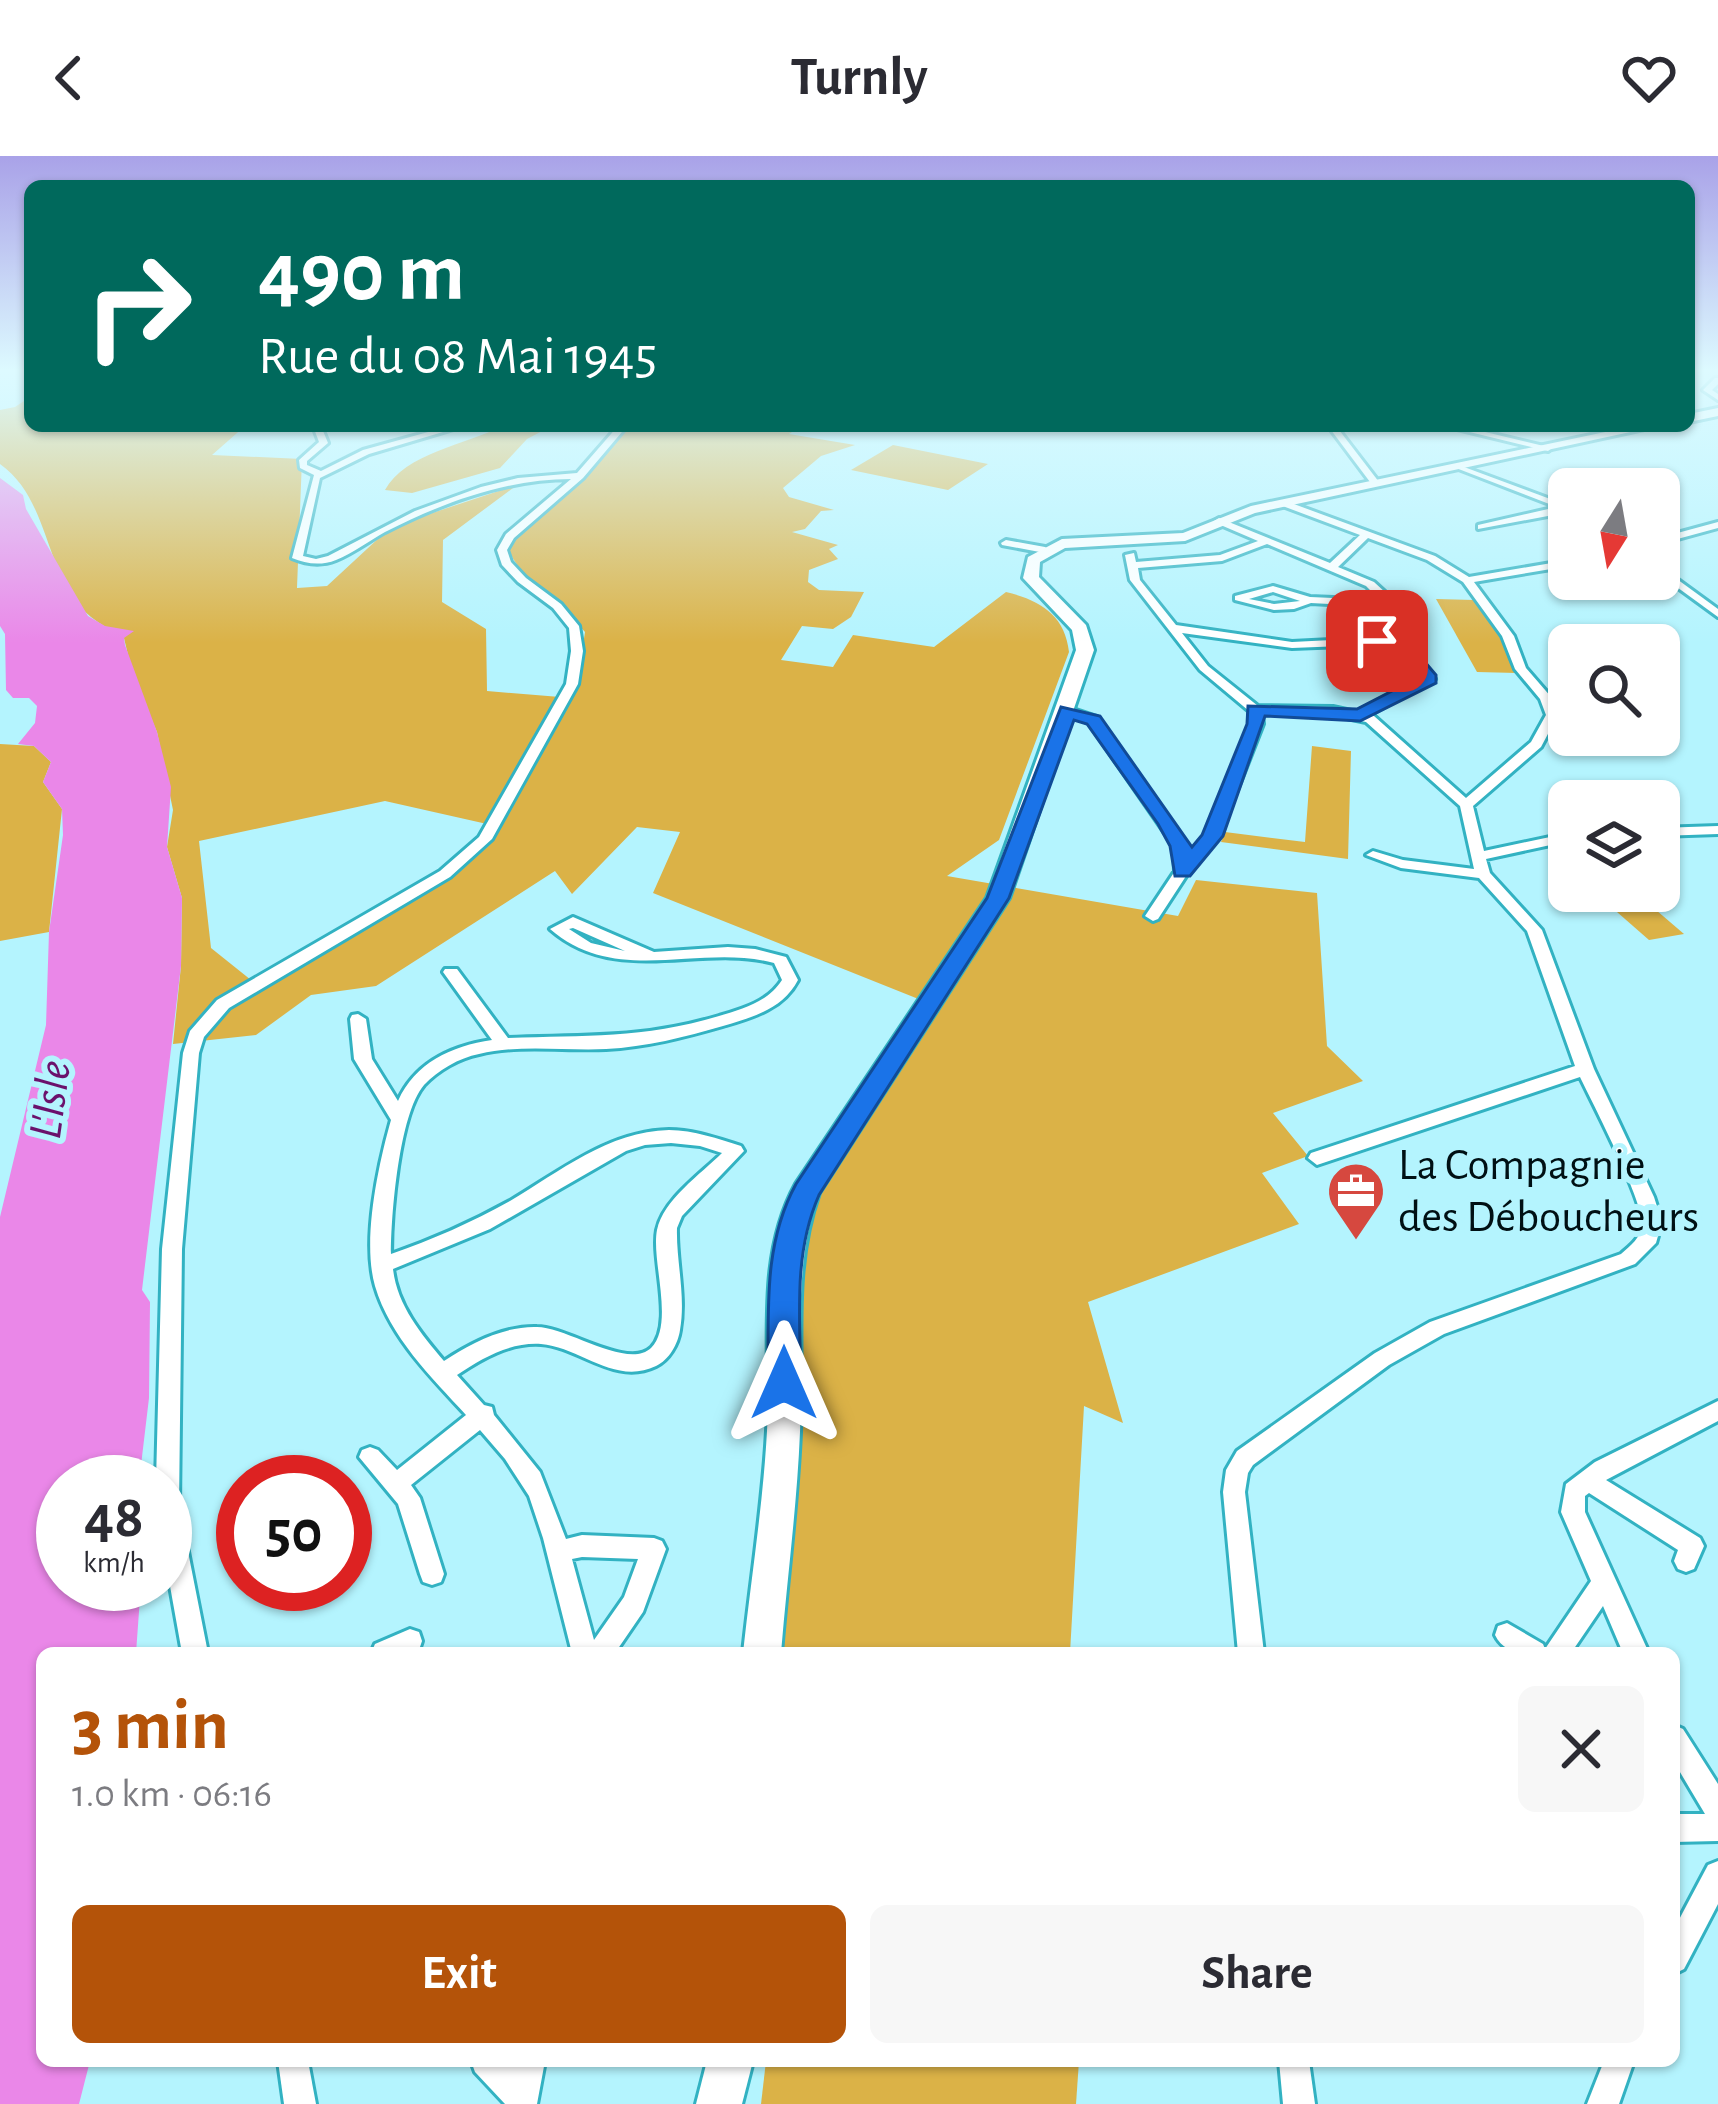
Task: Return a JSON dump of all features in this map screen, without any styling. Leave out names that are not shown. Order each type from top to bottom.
[{"type":"main road","points":[[763,1647],[784,1429],[784,1270],[792,1223],[806,1192],[998,898],[1067,711],[1083,661],[1084,640],[1070,615],[1031,578],[1033,560],[1046,550],[1084,541],[1174,539],[1283,503],[1484,461]]},
{"type":"main road","points":[[719,2104],[728,2067]]},
{"type":"street","points":[[304,461],[303,466],[320,474]]},
{"type":"street","points":[[347,461],[311,483],[297,558],[304,562],[332,558],[418,514],[535,476],[580,476]]},
{"type":"street","points":[[194,1647],[175,1559],[165,1461],[172,1249],[196,1035],[223,1004],[446,874],[485,839],[572,684],[577,651],[575,628],[557,606],[506,563],[502,550],[510,536],[593,461]]},
{"type":"street","points":[[1358,461],[1376,484]]},
{"type":"street","points":[[1459,466],[1548,498]]},
{"type":"street","points":[[1283,503],[1431,558],[1467,580],[1508,636],[1521,669],[1546,698],[1552,715],[1536,744],[1466,806]]},
{"type":"street","points":[[1481,527],[1548,512]]},
{"type":"street","points":[[1219,521],[1370,584],[1388,604],[1397,623],[1396,640],[1430,679],[1360,715]]},
{"type":"street","points":[[1680,535],[1718,525]]},
{"type":"street","points":[[1332,567],[1364,536]]},
{"type":"street","points":[[1250,1647],[1234,1492],[1237,1470],[1245,1458],[1382,1359],[1437,1328],[1628,1259],[1646,1244],[1652,1222],[1645,1197],[1585,1069],[1534,930],[1481,865],[1466,806],[1384,730],[1360,715],[1255,710],[1220,686],[1135,580],[1131,560],[1209,560],[1269,540]]},
{"type":"street","points":[[1006,542],[1046,550]]},
{"type":"street","points":[[1467,580],[1548,566]]},
{"type":"street","points":[[1680,585],[1718,614]]},
{"type":"street","points":[[1309,600],[1299,606],[1246,603],[1239,598],[1273,590],[1309,600],[1388,604]]},
{"type":"street","points":[[1173,628],[1268,644],[1396,640]]},
{"type":"street","points":[[1153,916],[1212,836],[1257,724],[1255,710]]},
{"type":"street","points":[[1067,711],[1093,720],[1168,823],[1181,846],[1182,871]]},
{"type":"street","points":[[1680,831],[1718,830]]},
{"type":"street","points":[[1373,855],[1401,864],[1481,865],[1548,844]]},
{"type":"street","points":[[583,1647],[534,1482],[484,1414],[420,1349],[389,1304],[380,1265],[400,1120],[409,1094],[429,1072],[466,1051],[503,1043],[611,1043],[698,1028],[773,1000],[790,980],[780,961],[758,953],[652,958],[614,954],[558,929],[573,922],[652,958]]},
{"type":"street","points":[[451,972],[503,1043]]},
{"type":"street","points":[[358,1019],[363,1059],[400,1120]]},
{"type":"street","points":[[1317,1158],[1585,1069]]},
{"type":"street","points":[[380,1265],[468,1231],[618,1144],[686,1136],[735,1151],[675,1212],[667,1228],[669,1337],[658,1353],[636,1363],[613,1363],[585,1347],[548,1336],[520,1336],[490,1346],[445,1372]]},
{"type":"street","points":[[397,1483],[484,1414]]},
{"type":"street","points":[[1633,1647],[1573,1512],[1574,1491],[1714,1416]]},
{"type":"street","points":[[372,1459],[408,1498],[432,1574]]},
{"type":"street","points":[[1587,1480],[1692,1546],[1686,1561]]},
{"type":"street","points":[[556,1552],[582,1546],[654,1549],[634,1604],[603,1647]]},
{"type":"street","points":[[1560,1647],[1604,1583]]},
{"type":"street","points":[[1507,1635],[1525,1647]]},
{"type":"street","points":[[397,1647],[410,1641]]},
{"type":"street","points":[[1680,1748],[1718,1809]]},
{"type":"street","points":[[1680,1828],[1718,1827]]},
{"type":"street","points":[[1680,1948],[1718,1875]]},
{"type":"street","points":[[294,2067],[300,2104]]},
{"type":"street","points":[[491,2067],[521,2100]]},
{"type":"street","points":[[521,2100],[529,2067]]},
{"type":"street","points":[[1295,2067],[1299,2104]]},
{"type":"street","points":[[1603,2104],[1617,2067]]},
{"type":"shaded area","points":[[302,461],[297,588],[327,586],[381,536],[423,516],[517,485],[443,540],[442,602],[486,629],[487,691],[560,697],[487,824],[385,801],[199,841],[211,948],[261,988],[457,874],[488,846],[577,687],[585,632],[521,570],[509,549],[516,536],[598,461],[815,461],[783,488],[789,497],[834,510],[821,511],[805,529],[792,532],[838,545],[829,549],[838,559],[809,570],[808,582],[819,590],[864,592],[851,617],[833,629],[802,626],[781,660],[833,667],[853,635],[934,647],[1006,592],[1040,605],[1056,619],[1069,652],[999,840],[947,876],[1178,916],[1196,880],[1317,893],[1327,1046],[1363,1081],[1273,1113],[1308,1156],[1262,1173],[1299,1224],[1088,1302],[1123,1423],[1084,1406],[1070,1647],[778,1647],[803,1224],[864,1119],[941,1008],[653,893],[680,832],[637,827],[572,894],[555,871],[376,986],[311,995],[256,1035],[173,1044],[182,898],[167,847],[173,810],[157,732],[133,676],[124,638],[91,617],[75,600],[29,498],[0,464]]},
{"type":"shaded area","points":[[416,461],[507,461],[500,468],[412,493],[385,490]]},
{"type":"shaded area","points":[[866,461],[988,464],[948,490],[851,470]]},
{"type":"shaded area","points":[[1436,599],[1474,600],[1504,643],[1517,673],[1477,672]]},
{"type":"shaded area","points":[[0,744],[34,746],[51,762],[43,782],[62,809],[49,932],[0,941]]},
{"type":"shaded area","points":[[1312,746],[1351,751],[1348,859],[1221,842],[1225,832],[1305,842]]},
{"type":"shaded area","points":[[1617,912],[1658,912],[1684,934],[1649,940]]},
{"type":"shaded area","points":[[765,2067],[1079,2067],[1076,2104],[761,2104]]},
{"type":"water","name":"L'Isle","points":[[0,478],[23,495],[26,509],[88,616],[105,626],[134,631],[124,638],[125,645],[157,732],[171,787],[167,847],[182,898],[181,966],[142,1290],[150,1302],[149,1398],[142,1455],[36,1455],[36,1611],[139,1611],[136,1647],[36,1647],[36,2067],[88,2067],[79,2104],[0,2104],[0,1217],[46,1025],[49,932],[63,835],[62,809],[43,782],[51,762],[34,746],[18,744],[35,723],[37,706],[29,698],[13,698],[6,690],[5,634],[0,626]]},
{"type":"place","name":"La Compagnie des Déboucheurs","points":[[1356,1242]]},
{"type":"route","points":[[784,1383],[784,1270],[792,1223],[806,1192],[998,898],[1067,711],[1093,720],[1168,823],[1181,846],[1182,871],[1212,836],[1257,724],[1255,710],[1360,715],[1430,679],[1396,640],[1377,641]]}]
